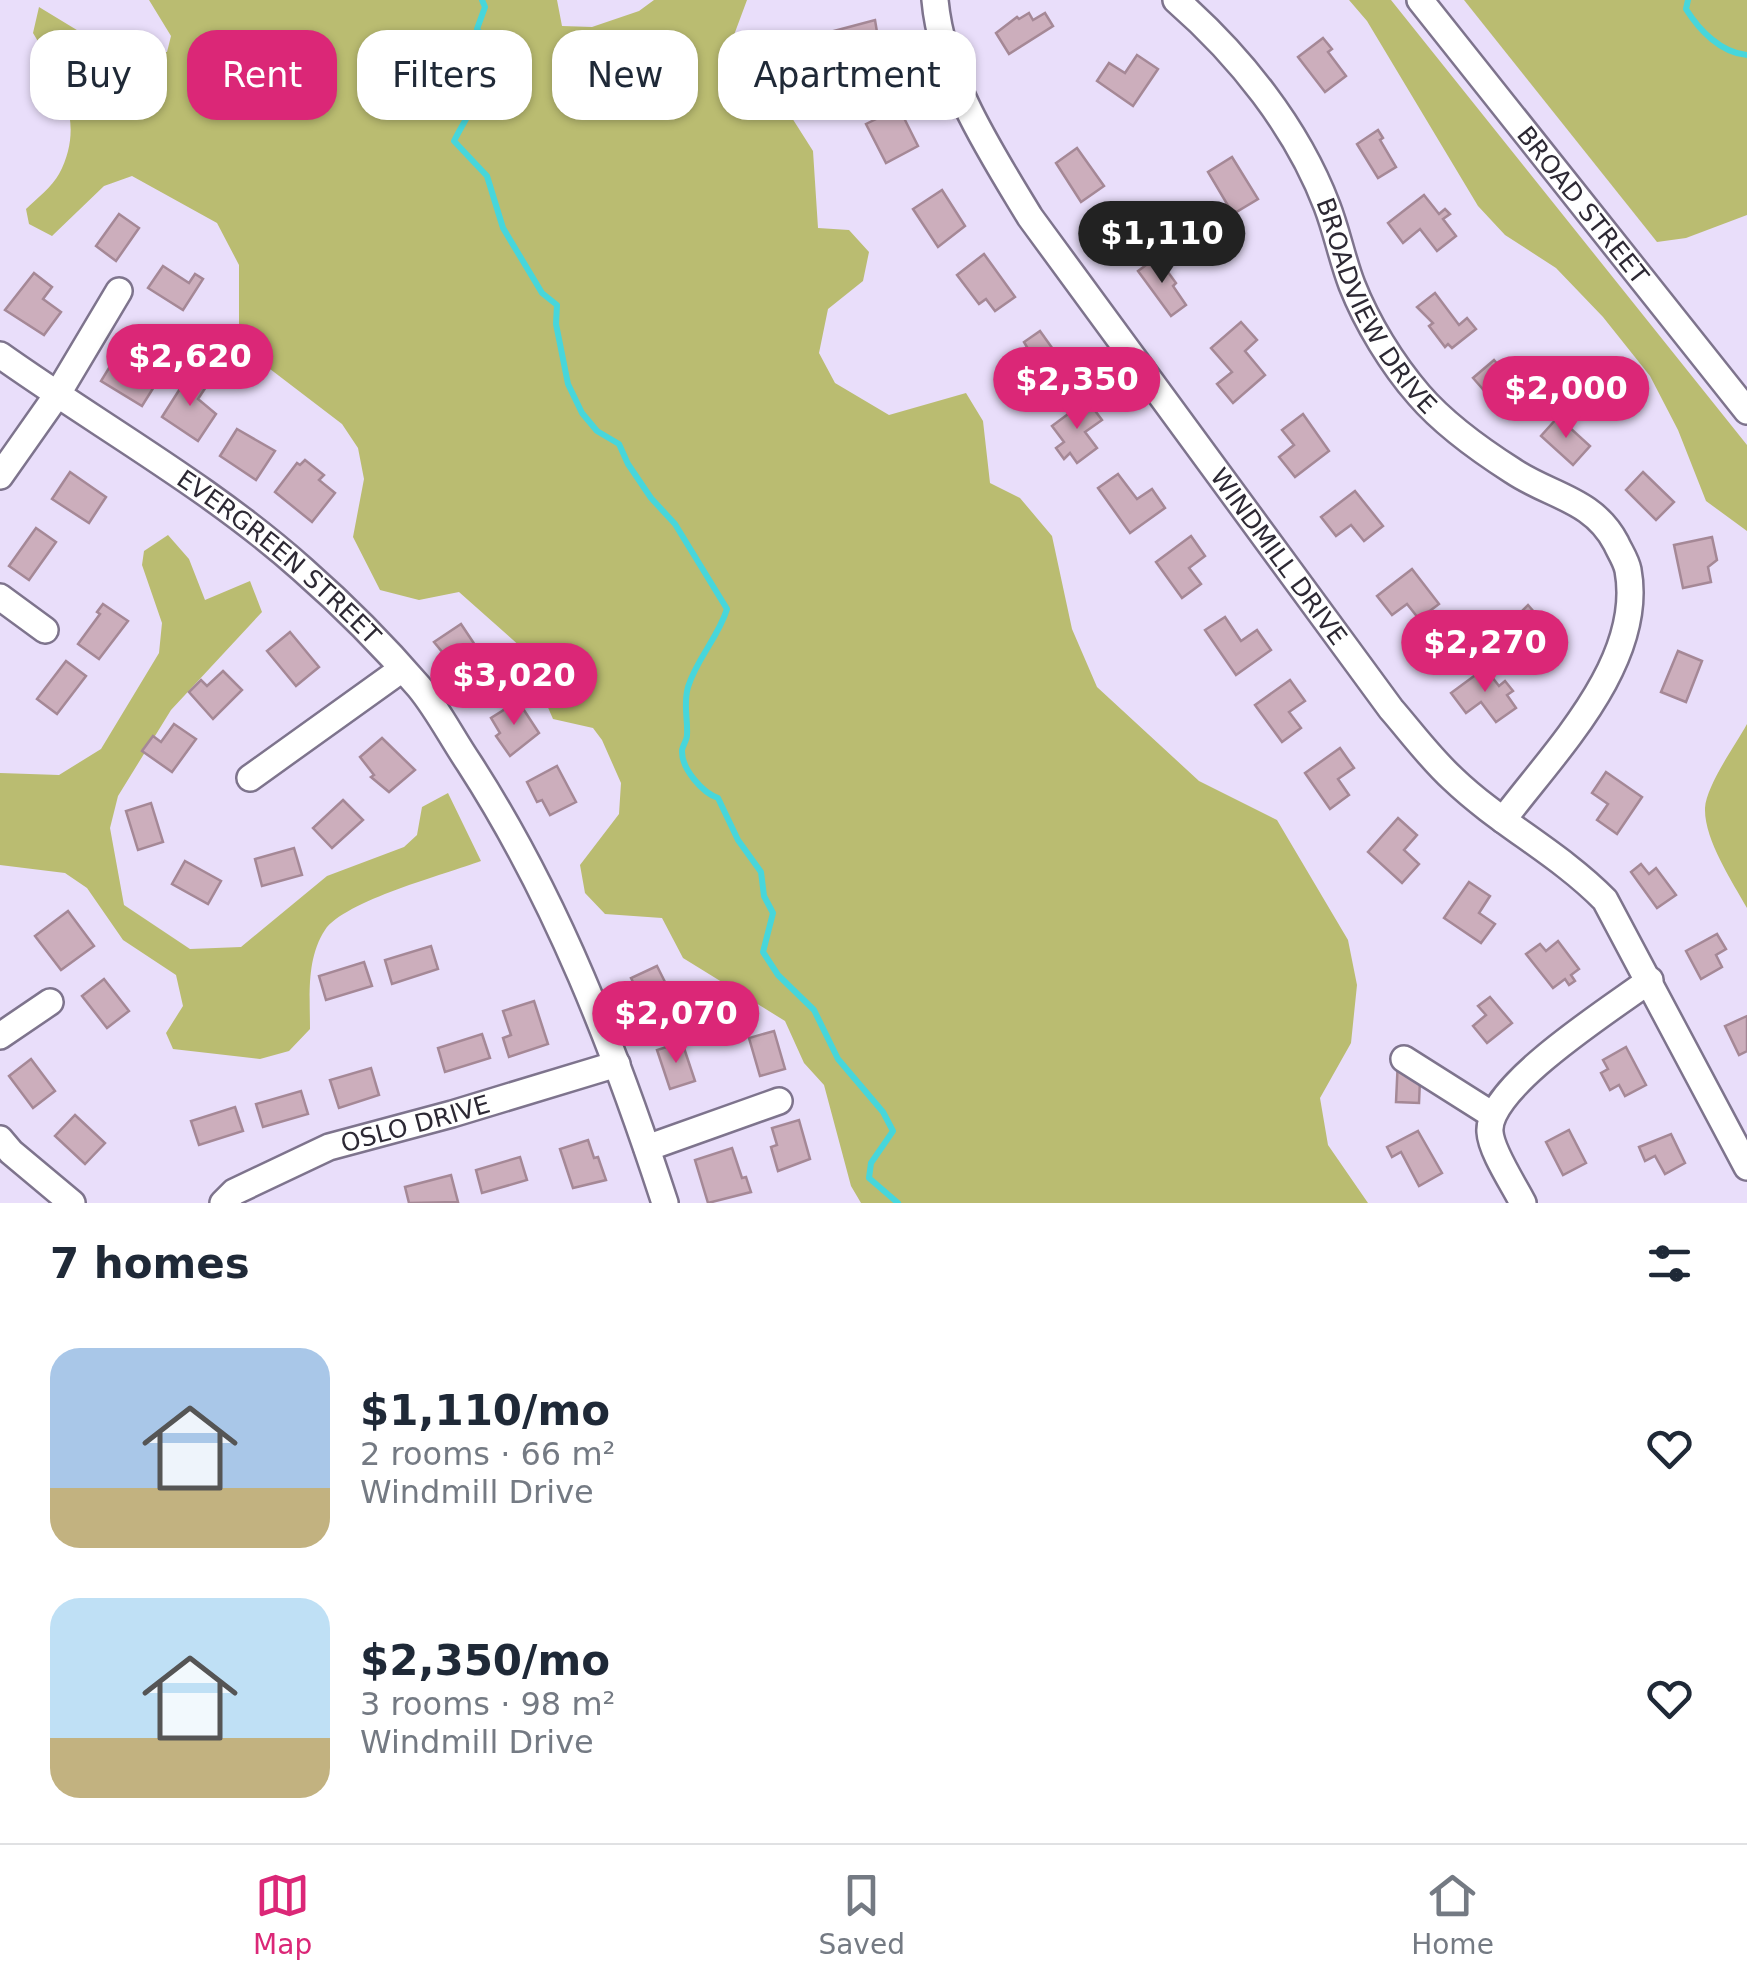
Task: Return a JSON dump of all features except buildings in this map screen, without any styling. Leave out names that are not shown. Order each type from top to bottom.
[{"type":"street","name":"WINDMILL DRIVE","points":[[934,0],[946,56],[1030,217],[1391,709],[1452,779],[1503,820],[1577,870],[1605,900],[1747,1167]]},
{"type":"street","name":"BROADVIEW DRIVE","points":[[1176,0],[1210,30],[1289,128],[1326,204],[1352,288],[1388,355],[1420,396],[1462,434],[1516,474],[1590,510],[1610,532],[1628,565],[1631,590],[1626,632],[1598,695],[1503,820]]},
{"type":"street","name":"BROAD STREET","points":[[1420,0],[1747,410]]},
{"type":"street","points":[[0,476],[56,395],[119,291]]},
{"type":"street","name":"EVERGREEN STREET","points":[[0,355],[192,484],[300,567],[421,690],[497,806],[536,878],[596,1006],[665,1203]]},
{"type":"street","points":[[0,598],[46,630]]},
{"type":"street","points":[[250,778],[402,669]]},
{"type":"street","points":[[1523,1203],[1490,1136],[1490,1114],[1504,1094],[1546,1057],[1650,980]]},
{"type":"street","points":[[0,1036],[50,1002]]},
{"type":"street","points":[[1404,1059],[1490,1114]]},
{"type":"street","name":"OSLO DRIVE","points":[[223,1203],[234,1192],[329,1147],[617,1064]]},
{"type":"street","points":[[647,1148],[779,1101]]},
{"type":"street","points":[[0,1139],[72,1203]]},
{"type":"green space","points":[[149,0],[557,0],[562,26],[592,27],[639,11],[654,0],[747,0],[736,30],[718,30],[718,120],[793,120],[813,151],[818,228],[849,230],[869,252],[863,281],[828,309],[819,353],[835,383],[889,415],[966,393],[983,421],[990,483],[1020,498],[1052,536],[1072,629],[1097,687],[1199,781],[1277,820],[1348,940],[1357,985],[1351,1043],[1320,1098],[1328,1145],[1368,1203],[861,1203],[851,1186],[824,1085],[804,1063],[785,1021],[683,958],[662,918],[605,914],[585,893],[580,865],[619,814],[621,783],[593,728],[553,719],[522,648],[459,592],[419,600],[380,590],[353,537],[364,479],[358,448],[342,424],[249,353],[239,327],[239,265],[217,223],[132,176],[104,186],[52,236],[29,224],[26,209],[59,174],[67,155],[70,120],[167,120],[167,52],[171,36]]},
{"type":"green space","points":[[1349,0],[1391,0],[1747,445],[1747,531],[1706,501],[1678,430],[1650,376],[1603,317],[1556,268],[1505,235],[1478,206],[1367,21]]},
{"type":"green space","points":[[1464,0],[1747,0],[1747,215],[1686,238],[1657,242]]},
{"type":"green space","points":[[39,7],[77,30],[34,30]]},
{"type":"green space","points":[[168,535],[189,559],[205,600],[250,581],[262,612],[171,710],[118,796],[110,828],[124,905],[190,949],[241,947],[327,876],[404,847],[417,835],[422,807],[448,793],[481,861],[373,899],[336,919],[325,930],[315,953],[310,978],[310,1029],[289,1051],[260,1059],[173,1049],[166,1033],[183,1006],[176,975],[123,940],[87,888],[65,873],[0,865],[0,773],[59,775],[101,749],[159,653],[162,623],[142,565],[144,551]]},
{"type":"green space","points":[[1747,724],[1747,908],[1714,846],[1705,808],[1716,777]]},
{"type":"waterway","points":[[482,0],[485,7],[477,29],[485,43],[487,71],[454,141],[487,176],[503,228],[542,293],[557,305],[556,324],[568,384],[582,413],[597,431],[619,444],[628,464],[675,524],[727,609],[688,687],[687,735],[682,750],[685,765],[694,779],[718,798],[738,840],[761,872],[764,896],[773,913],[763,952],[778,975],[814,1010],[838,1059],[883,1112],[893,1131],[871,1163],[869,1178],[898,1203]]},
{"type":"waterway","points":[[1688,0],[1686,9],[1704,32],[1728,50],[1747,55]]}]
